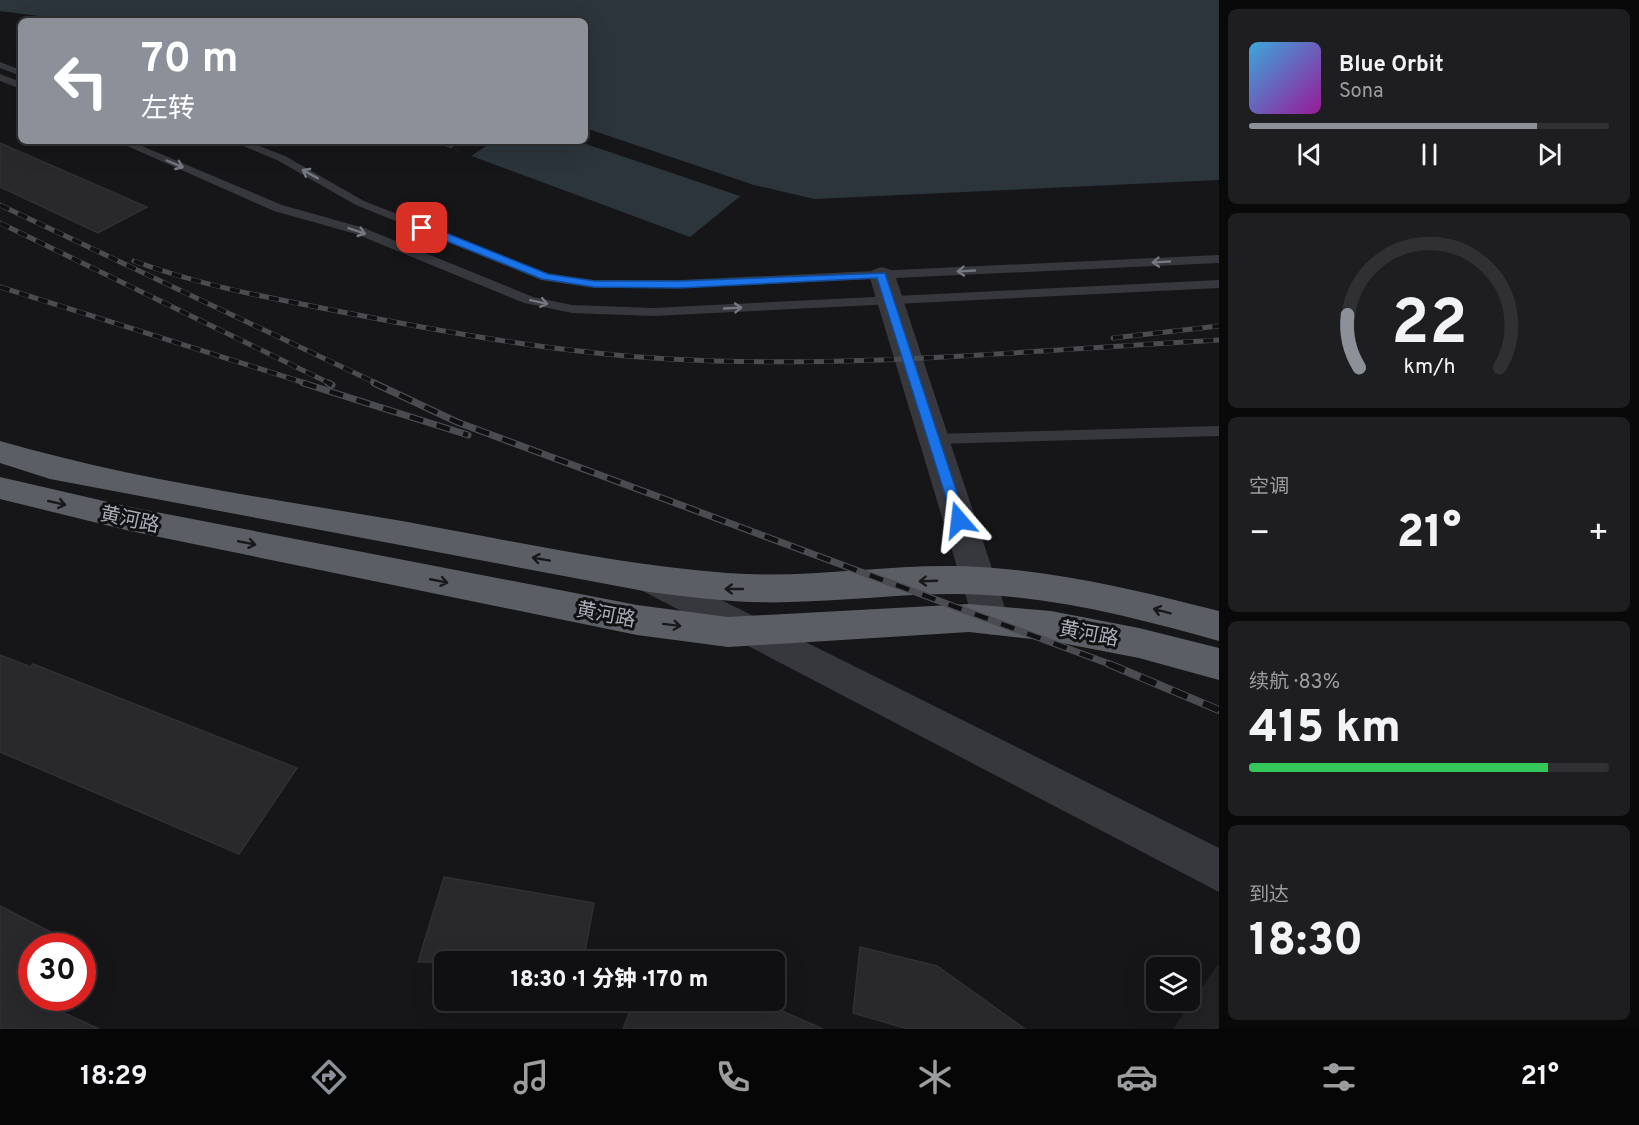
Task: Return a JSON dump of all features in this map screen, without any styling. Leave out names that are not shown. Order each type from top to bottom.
[{"type":"highway","name":"黄河路","points":[[0,452],[50,468],[153,489],[649,579],[722,589],[808,588],[878,582],[1020,583],[1085,592],[1219,626]]},
{"type":"highway","name":"黄河路","points":[[0,488],[130,519],[637,620],[728,632],[815,629],[896,620],[969,618],[1051,626],[1106,636],[1219,664]]},
{"type":"street","points":[[886,288],[991,620]]},
{"type":"street","points":[[649,579],[1219,871]]},
{"type":"lane","points":[[0,65],[18,72]]},
{"type":"lane","points":[[0,77],[18,85]]},
{"type":"lane","points":[[128,144],[278,208],[360,231],[496,289],[540,303],[572,309],[653,312],[886,288],[1219,259]]},
{"type":"lane","points":[[244,144],[280,158],[360,203],[546,277],[594,284],[886,288],[1219,285]]},
{"type":"lane","points":[[934,440],[1219,430]]},
{"type":"shaded area","points":[[0,0],[1219,0],[1219,180],[814,199],[754,185],[690,237],[439,144],[588,144],[588,18],[55,18],[0,11]]},
{"type":"shaded area","points":[[1219,963],[1219,1029],[1173,1029],[1186,1011],[1200,1011],[1200,990]]},
{"type":"pier","points":[[588,129],[754,185],[740,196],[586,144],[588,144]]},
{"type":"pier","points":[[458,144],[489,144],[471,156],[451,148]]},
{"type":"building","points":[[0,143],[147,207],[98,233],[0,187]]},
{"type":"building","points":[[0,655],[31,667],[33,664],[297,768],[239,854],[0,752]]},
{"type":"building","points":[[444,877],[594,903],[585,951],[434,951],[434,962],[418,962]]},
{"type":"building","points":[[0,906],[53,933],[18,933],[18,1011],[60,1011],[99,1029],[0,1029]]},
{"type":"building","points":[[860,947],[937,966],[1025,1029],[908,1029],[853,1013]]},
{"type":"building","points":[[630,1011],[782,1011],[823,1029],[623,1029]]},
{"type":"railway","points":[[0,205],[378,384]]},
{"type":"railway","points":[[0,223],[331,384]]},
{"type":"railway","points":[[134,261],[217,286],[358,315],[513,342],[669,359],[806,362],[875,360],[1219,340]]},
{"type":"railway","points":[[0,287],[308,384]]},
{"type":"railway","points":[[1113,338],[1219,326]]},
{"type":"railway","points":[[303,383],[468,435]]},
{"type":"railway","points":[[328,383],[332,385]]},
{"type":"railway","points":[[374,383],[457,422],[1112,665]]},
{"type":"railway","points":[[1109,664],[1219,710]]},
{"type":"route","points":[[422,228],[546,277],[594,284],[680,284],[882,275],[959,520]]}]
